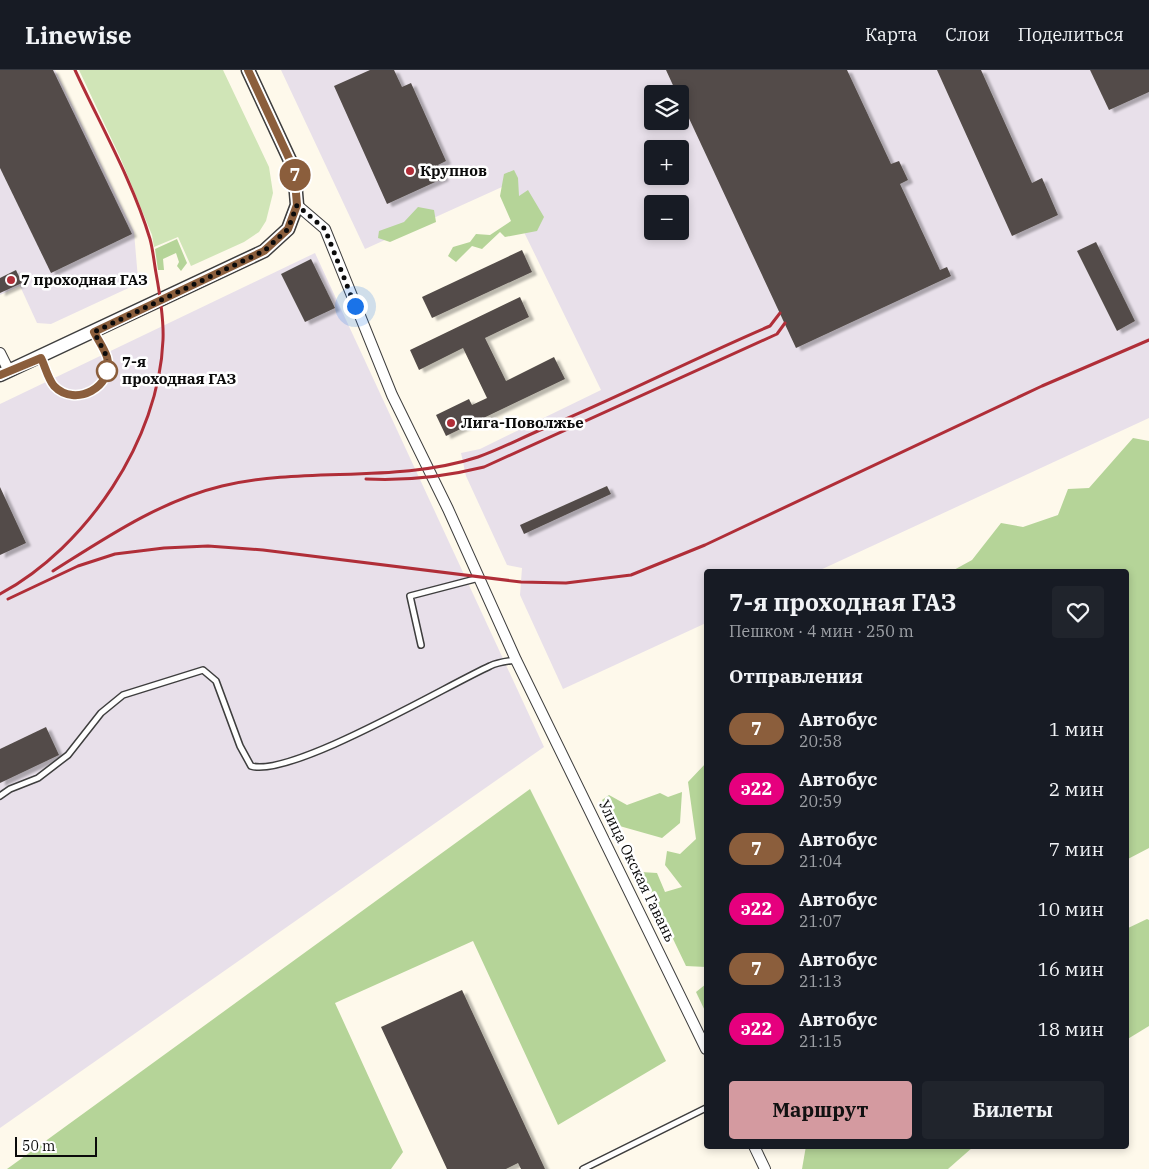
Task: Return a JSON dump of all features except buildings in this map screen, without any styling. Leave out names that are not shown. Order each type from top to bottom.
[{"type":"street","points":[[0,353],[4,373],[41,358],[264,251],[288,229],[297,205],[294,169],[248,70]]},
{"type":"street","name":"Улица Окская Гавань","points":[[297,205],[325,229],[392,395],[516,660],[704,1045]]},
{"type":"street","points":[[755,1149],[765,1169]]},
{"type":"lane","points":[[41,358],[53,385],[62,392],[75,396],[89,393],[104,382],[107,371],[107,357],[94,332]]},
{"type":"lane","points":[[421,646],[410,596],[479,578]]},
{"type":"lane","points":[[0,796],[10,789],[38,778],[68,755],[101,713],[123,695],[203,670],[216,681],[240,746],[251,766],[258,768],[278,765],[314,752],[408,710],[492,665],[516,660]]},
{"type":"lane","points":[[583,1169],[704,1109]]},
{"type":"shaded area","points":[[0,70],[55,70],[134,232],[138,279],[135,285],[51,324],[37,323],[20,286],[0,295]]},
{"type":"shaded area","points":[[281,70],[1149,70],[1149,418],[822,569],[704,569],[704,624],[563,689],[520,595],[522,568],[507,565],[466,476],[461,453],[480,449],[601,390],[502,187],[365,249]]},
{"type":"shaded area","points":[[315,253],[544,747],[0,1128],[0,404]]},
{"type":"green space","points":[[79,70],[223,70],[269,167],[273,193],[266,221],[259,232],[244,242],[191,266],[178,237],[154,247],[152,235],[120,157]]},
{"type":"green space","points":[[514,170],[518,178],[519,196],[528,190],[544,217],[537,231],[505,237],[500,232],[482,249],[472,246],[456,262],[448,256],[453,247],[470,242],[476,234],[490,235],[511,221],[500,196],[504,174]]},
{"type":"green space","points":[[418,207],[434,210],[436,222],[390,242],[378,238],[379,231],[404,222]]},
{"type":"green space","points":[[177,239],[187,263],[181,271],[177,266],[179,262],[176,253],[163,259],[164,270],[158,270],[155,249]]},
{"type":"green space","points":[[1133,438],[1149,441],[1149,848],[1129,858],[1129,569],[956,569],[972,560],[1001,523],[1023,527],[1058,515],[1068,489],[1089,488]]},
{"type":"green space","points":[[704,765],[704,967],[686,966],[641,872],[657,873],[665,892],[682,887],[665,865],[667,851],[680,854],[696,839],[688,782]]},
{"type":"green space","points":[[530,789],[666,1061],[558,1125],[473,941],[335,1003],[403,1152],[391,1169],[7,1169]]},
{"type":"green space","points":[[682,792],[680,823],[662,838],[616,825],[602,800],[609,795],[627,805],[660,793],[668,797]]},
{"type":"green space","points":[[1147,919],[1149,920],[1149,1026],[1129,1038],[1129,928]]},
{"type":"green space","points":[[704,986],[704,1009],[696,992]]},
{"type":"green space","points":[[805,1149],[971,1149],[948,1169],[802,1169]]},
{"type":"railway","points":[[0,594],[32,574],[62,549],[89,519],[113,487],[133,452],[148,415],[158,378],[163,340],[163,323],[150,239],[135,196],[75,70]]},
{"type":"railway","points":[[53,571],[134,521],[177,501],[222,486],[253,480],[285,477],[415,470],[447,465],[478,457],[770,326],[780,313]]},
{"type":"railway","points":[[366,479],[425,478],[484,467],[777,334],[785,323]]},
{"type":"railway","points":[[8,599],[78,566],[115,554],[164,548],[208,546],[263,550],[521,582],[566,583],[631,575],[705,545],[1042,386],[1149,340]]},
{"type":"bus line","name":"7","points":[[0,375],[41,358],[53,385],[62,392],[75,396],[89,393],[104,382],[107,371],[107,357],[94,332],[264,251],[288,229],[297,205],[294,169],[248,70]]},
{"type":"place","name":"Крупнов","points":[[410,171]]},
{"type":"place","name":"7 проходная ГАЗ","points":[[11,280]]},
{"type":"place","name":"7-я проходная ГАЗ","points":[[107,371]]},
{"type":"place","name":"Лига-Поволжье","points":[[451,423]]},
{"type":"route","points":[[107,371],[107,357],[94,332],[264,251],[288,229],[297,205],[325,229],[355,306]]}]
